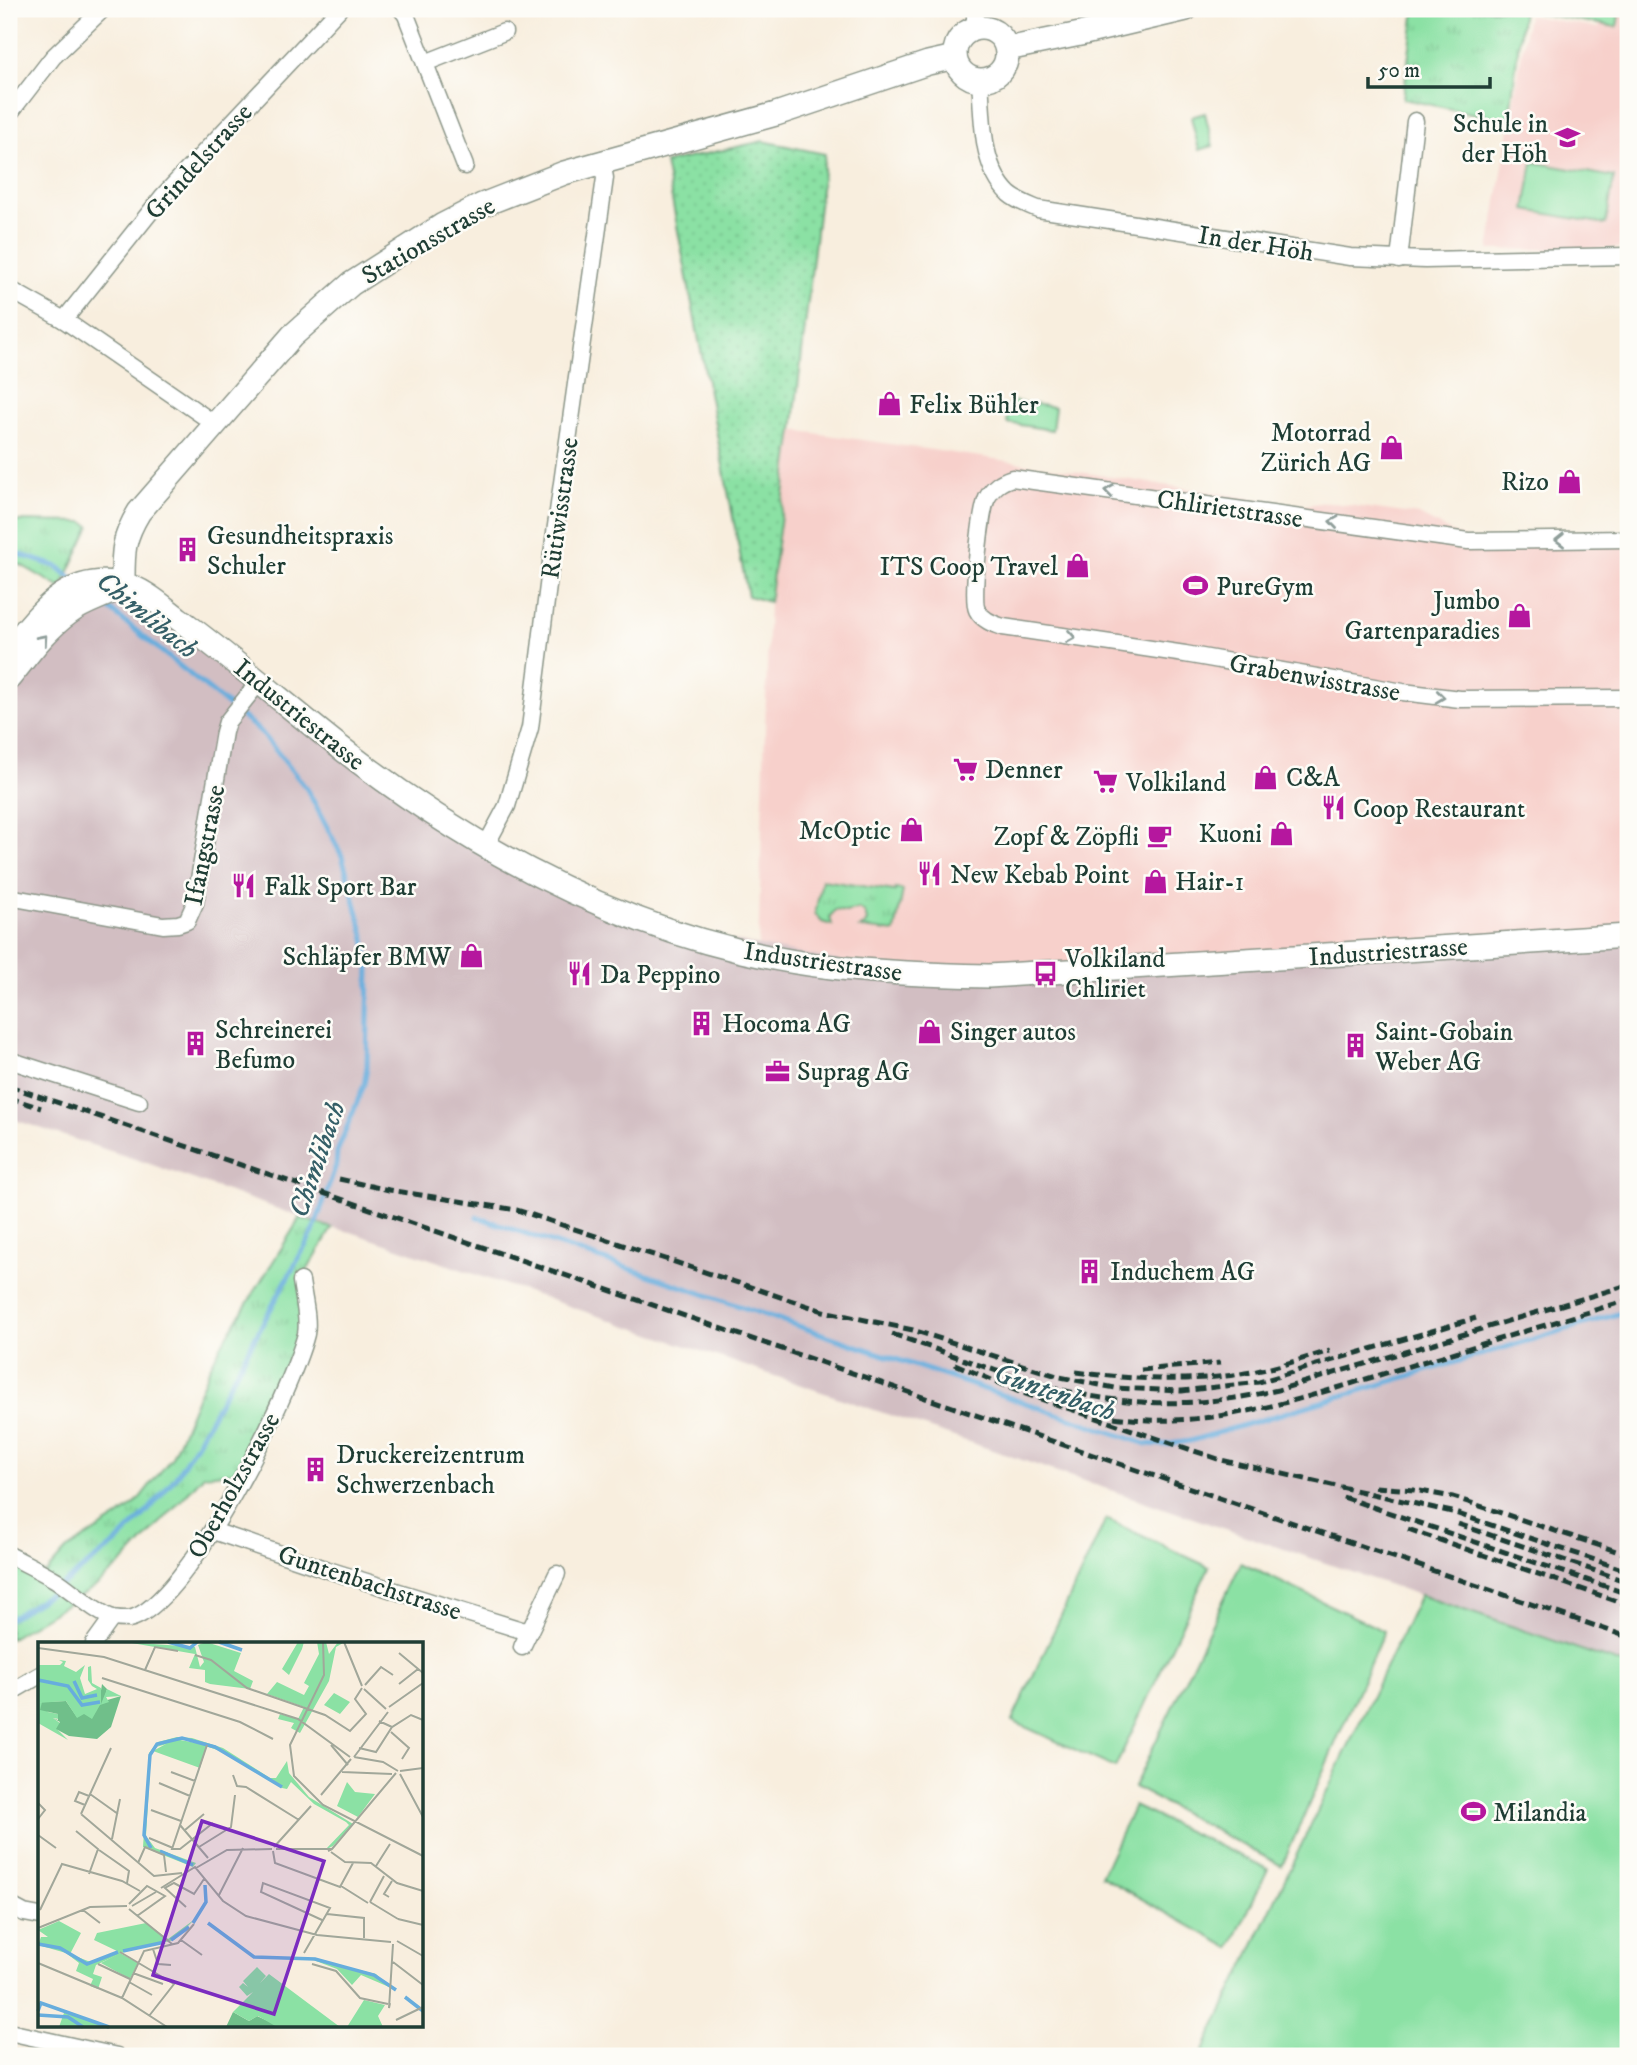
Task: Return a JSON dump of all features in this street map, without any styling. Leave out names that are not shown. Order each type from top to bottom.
[{"type":"main road","points":[[1007,49],[1186,9]]},
{"type":"main road","points":[[975,19],[982,27],[995,32],[1005,42],[1007,49],[1004,67],[998,74],[980,80],[966,75],[955,57],[955,50],[962,36],[975,19]]},
{"type":"main road","name":"Stationsstrasse","points":[[108,587],[123,552],[127,531],[139,512],[292,336],[362,277],[443,225],[482,205],[565,173],[776,114],[928,63],[955,57]]},
{"type":"main road","points":[[9,678],[60,620],[80,584],[108,587]]},
{"type":"main road","name":"Industriestrasse","points":[[108,587],[150,597],[252,690],[393,788],[485,847],[565,890],[600,905],[659,927],[758,954],[830,967],[909,974],[989,976],[1628,936]]},
{"type":"main road","points":[[9,650],[42,611],[74,598]]},
{"type":"street","points":[[9,114],[53,57],[103,9]]},
{"type":"street","name":"Grindelstrasse","points":[[64,320],[163,196],[339,9]]},
{"type":"street","points":[[401,9],[406,15],[465,166]]},
{"type":"street","points":[[425,63],[504,32]]},
{"type":"street","name":"In der Höh","points":[[980,80],[985,139],[989,159],[998,180],[1021,202],[1052,212],[1350,257],[1399,260],[1628,256]]},
{"type":"street","points":[[1399,260],[1415,121]]},
{"type":"street","name":"Rütiwisstrasse","points":[[485,847],[507,806],[530,728],[605,178],[603,162]]},
{"type":"street","points":[[9,289],[64,320],[215,424]]},
{"type":"street","name":"Chlirietstrasse","points":[[1003,627],[992,624],[978,612],[974,593],[984,506],[995,486],[1012,478],[1468,541],[1628,539]]},
{"type":"street","name":"Grabenwisstrasse","points":[[1003,627],[1185,654],[1402,692],[1460,699],[1628,698]]},
{"type":"street","name":"Ifangstrasse","points":[[9,897],[163,925],[187,921],[195,903],[227,722],[252,690]]},
{"type":"street","points":[[9,1060],[139,1102]]},
{"type":"street","name":"Oberholzstrasse","points":[[112,1618],[128,1619],[158,1602],[183,1574],[213,1531],[246,1471],[287,1383],[307,1332],[301,1281]]},
{"type":"street","name":"Guntenbachstrasse","points":[[213,1531],[525,1640],[556,1574]]},
{"type":"street","points":[[9,1555],[54,1579],[112,1618],[95,1642]]},
{"type":"street","points":[[9,1693],[38,1676]]},
{"type":"street","points":[[9,1905],[24,1913],[38,1916]]},
{"type":"street","points":[[9,2032],[117,2056]]},
{"type":"shaded area","name":"Schule in der Höh","points":[[1602,9],[1628,9],[1628,248],[1489,250],[1528,15],[1599,28]]},
{"type":"shaded area","points":[[793,430],[1301,506],[1326,502],[1419,515],[1468,541],[1628,539],[1628,936],[989,976],[758,954],[769,602]]},
{"type":"shaded area","points":[[123,585],[393,788],[659,927],[909,974],[1628,936],[1628,1666],[9,1118],[9,639]]},
{"type":"green space","points":[[1415,9],[1523,9],[1509,121],[1403,99]]},
{"type":"green space","points":[[1538,9],[1620,9],[1617,27],[1537,13]]},
{"type":"green space","points":[[1205,113],[1213,146],[1199,150],[1191,117]]},
{"type":"green space","points":[[763,141],[825,154],[793,430],[769,602],[748,596],[665,163]]},
{"type":"green space","points":[[1533,162],[1614,177],[1606,224],[1525,210]]},
{"type":"green space","points":[[1010,401],[1055,407],[1052,430],[1007,423]]},
{"type":"green space","points":[[9,521],[84,522],[90,526],[61,588],[21,565],[9,565]]},
{"type":"green space","points":[[822,880],[903,890],[895,932],[860,928],[867,921],[865,913],[859,909],[846,912],[835,910],[830,917],[832,925],[822,922],[815,914]]},
{"type":"green space","points":[[300,1218],[332,1228],[301,1281],[307,1332],[246,1471],[204,1475],[129,1557],[95,1587],[9,1639],[9,1555],[45,1574],[66,1550],[135,1504],[172,1457],[221,1346]]},
{"type":"green space","points":[[1106,1519],[1209,1567],[1115,1768],[1012,1721]]},
{"type":"green space","points":[[1241,1563],[1384,1631],[1282,1866],[1134,1787]]},
{"type":"green space","name":"Milandia","points":[[1420,1595],[1628,1666],[1628,2056],[1201,2056]]},
{"type":"green space","points":[[1134,1806],[1268,1869],[1230,1948],[1101,1876]]},
{"type":"waterway","name":"Chimlibach","points":[[9,551],[58,567],[75,581]]},
{"type":"waterway","name":"Chimlibach","points":[[9,1619],[50,1594],[116,1543],[148,1511],[175,1478],[313,1232],[336,1165],[337,1152],[364,1085],[367,1066],[369,968],[365,939],[342,856],[307,789],[261,732],[102,603]]},
{"type":"waterway","name":"Guntenbach","points":[[477,1217],[1146,1444],[1163,1445],[1190,1441],[1628,1311]]},
{"type":"railway","points":[[9,1086],[1628,1637]]},
{"type":"railway","points":[[9,1098],[41,1108]]},
{"type":"railway","points":[[339,1179],[389,1190],[517,1210],[823,1311],[913,1330],[1060,1377],[1115,1388],[1182,1391],[1259,1382],[1476,1318]]},
{"type":"railway","points":[[892,1334],[1048,1387],[1124,1401],[1190,1402],[1278,1390],[1628,1285]]},
{"type":"railway","points":[[1114,1417],[1187,1419],[1259,1409],[1628,1300]]},
{"type":"railway","points":[[1076,1372],[1120,1377],[1208,1378],[1262,1370],[1330,1351]]},
{"type":"railway","points":[[1141,1370],[1220,1363]]},
{"type":"railway","points":[[955,1364],[1017,1391],[1221,1460],[1452,1512],[1628,1571]]},
{"type":"railway","points":[[1375,1487],[1453,1497],[1628,1555]]},
{"type":"railway","points":[[1343,1497],[1628,1594]]},
{"type":"railway","points":[[1458,1524],[1628,1582]]},
{"type":"railway","points":[[1408,1529],[1628,1605]]},
{"type":"place","name":"Schule in der Höh","points":[[1568,138]]},
{"type":"place","name":"Felix Bühler","points":[[889,404]]},
{"type":"place","name":"Motorrad Zürich AG","points":[[1391,447]]},
{"type":"place","name":"Rizo","points":[[1569,481]]},
{"type":"place","name":"Gesundheitspraxis Schuler","points":[[187,550]]},
{"type":"place","name":"ITS Coop Travel","points":[[1078,566]]},
{"type":"place","name":"PureGym","points":[[1196,586]]},
{"type":"place","name":"Jumbo Gartenparadies","points":[[1520,615]]},
{"type":"place","name":"Denner","points":[[965,769]]},
{"type":"place","name":"C&A","points":[[1266,777]]},
{"type":"place","name":"Volkiland","points":[[1106,782]]},
{"type":"place","name":"Coop Restaurant","points":[[1333,808]]},
{"type":"place","name":"McOptic","points":[[911,830]]},
{"type":"place","name":"Kuoni","points":[[1282,833]]},
{"type":"place","name":"Zopf & Zöpfli","points":[[1159,836]]},
{"type":"place","name":"New Kebab Point","points":[[930,874]]},
{"type":"place","name":"Hair-1","points":[[1155,881]]},
{"type":"place","name":"Falk Sport Bar","points":[[244,886]]},
{"type":"place","name":"Schläpfer BMW","points":[[471,956]]},
{"type":"place","name":"Volkiland Chliriet","points":[[1045,973]]},
{"type":"place","name":"Da Peppino","points":[[580,974]]},
{"type":"place","name":"Hocoma AG","points":[[702,1023]]},
{"type":"place","name":"Singer autos","points":[[930,1031]]},
{"type":"place","name":"Schreinerei Befumo","points":[[195,1044]]},
{"type":"place","name":"Saint-Gobain Weber AG","points":[[1355,1046]]},
{"type":"place","name":"Suprag AG","points":[[777,1071]]},
{"type":"place","name":"Induchem AG","points":[[1090,1271]]},
{"type":"place","name":"Druckereizentrum Schwerzenbach","points":[[316,1469]]},
{"type":"place","name":"Milandia","points":[[1473,1812]]}]
